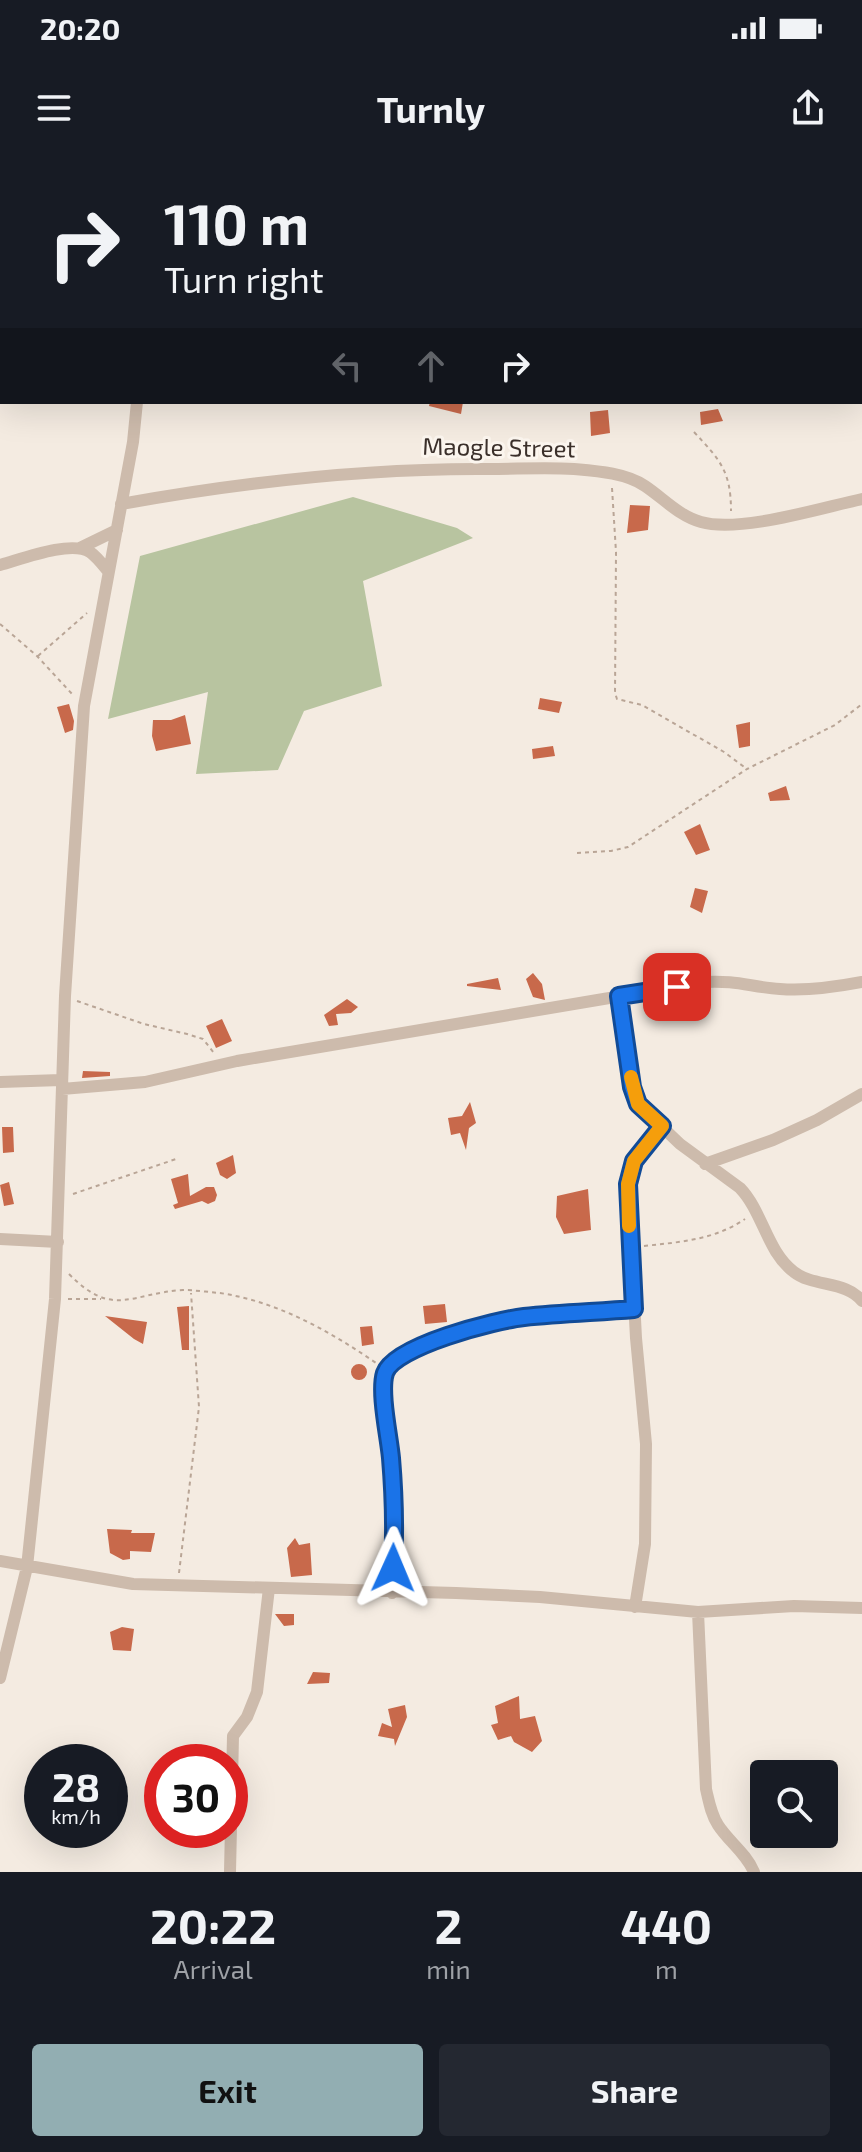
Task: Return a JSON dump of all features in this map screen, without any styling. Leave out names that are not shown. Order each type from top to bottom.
[{"type":"street","points":[[0,1678],[27,1567],[55,1299],[65,996],[84,706],[133,442],[137,404]]},
{"type":"street","name":"Maogle Street","points":[[121,504],[281,479],[368,471],[574,469],[611,474],[642,484],[698,522],[731,525],[862,499]]},
{"type":"street","points":[[0,565],[60,549],[80,548],[117,530]]},
{"type":"street","points":[[80,548],[90,552],[108,571]]},
{"type":"street","points":[[0,1082],[145,1082],[222,1064],[619,996],[731,980],[797,990],[862,982]]},
{"type":"street","points":[[619,996],[632,1087],[638,1104],[705,1164],[748,1196],[780,1258],[791,1270],[801,1277],[851,1291],[862,1301]]},
{"type":"street","points":[[705,1164],[773,1140],[817,1120],[862,1094]]},
{"type":"street","points":[[635,1607],[645,1544],[647,1502],[646,1444],[634,1309],[628,1184],[634,1161],[662,1126]]},
{"type":"street","points":[[0,1239],[58,1242]]},
{"type":"street","points":[[392,1593],[394,1544],[384,1379],[391,1362],[409,1351],[479,1327],[522,1317],[634,1309]]},
{"type":"street","points":[[0,1561],[133,1584],[540,1597],[698,1612],[778,1606],[862,1608]]},
{"type":"street","points":[[230,1872],[233,1736],[247,1717],[257,1692],[269,1588]]},
{"type":"street","points":[[698,1612],[706,1789],[710,1810],[754,1872]]},
{"type":"path","points":[[694,432],[725,468],[731,495],[731,525]]},
{"type":"path","points":[[611,474],[616,552],[617,699],[642,705],[724,752],[747,769]]},
{"type":"path","points":[[37,656],[103,599]]},
{"type":"path","points":[[0,624],[37,656],[84,706]]},
{"type":"path","points":[[577,853],[628,847],[747,769],[835,725],[862,704]]},
{"type":"path","points":[[65,996],[121,1017],[203,1039],[222,1064]]},
{"type":"path","points":[[60,1198],[179,1158]]},
{"type":"path","points":[[630,1248],[713,1235],[755,1211]]},
{"type":"path","points":[[57,1262],[86,1290],[102,1299]]},
{"type":"path","points":[[178,1586],[199,1407],[191,1291]]},
{"type":"path","points":[[55,1299],[121,1302],[161,1293],[220,1293],[288,1312],[326,1330],[386,1370]]},
{"type":"green space","points":[[353,497],[457,528],[473,538],[363,581],[382,686],[304,711],[278,770],[196,774],[208,692],[108,719],[140,556]]},
{"type":"building","points":[[430,404],[463,404],[461,414]]},
{"type":"building","points":[[718,409],[723,421],[701,425],[700,412]]},
{"type":"building","points":[[608,410],[610,433],[591,436],[590,412]]},
{"type":"building","points":[[630,505],[650,506],[648,530],[627,533]]},
{"type":"building","points":[[540,698],[562,702],[559,713],[538,709]]},
{"type":"building","points":[[69,704],[73,730],[65,733],[57,707]]},
{"type":"building","points":[[185,715],[191,744],[156,751],[152,736],[153,720],[171,720]]},
{"type":"building","points":[[750,722],[750,746],[739,748],[736,725]]},
{"type":"building","points":[[553,746],[555,756],[533,759],[532,749]]},
{"type":"building","points":[[786,786],[790,800],[770,801],[768,793]]},
{"type":"building","points":[[700,824],[710,850],[696,855],[684,832]]},
{"type":"building","points":[[695,888],[708,891],[702,913],[690,907]]},
{"type":"building","points":[[533,973],[542,984],[545,1000],[533,997],[526,979]]},
{"type":"building","points":[[498,978],[501,990],[467,986],[467,984]]},
{"type":"building","points":[[347,999],[358,1007],[351,1013],[336,1014],[338,1025],[329,1026],[324,1015]]},
{"type":"building","points":[[222,1019],[232,1041],[216,1048],[206,1026]]},
{"type":"building","points":[[83,1071],[110,1072],[110,1076],[82,1078]]},
{"type":"building","points":[[470,1102],[476,1123],[469,1128],[466,1150],[460,1133],[451,1135],[448,1118],[462,1116]]},
{"type":"building","points":[[2,1127],[13,1127],[14,1152],[3,1153]]},
{"type":"building","points":[[233,1155],[236,1173],[227,1179],[220,1175],[216,1163]]},
{"type":"building","points":[[188,1174],[190,1196],[206,1187],[214,1187],[217,1195],[215,1201],[208,1204],[202,1201],[175,1209],[173,1205],[178,1203],[171,1179]]},
{"type":"building","points":[[9,1182],[14,1204],[4,1206],[0,1185]]},
{"type":"building","points":[[588,1189],[591,1230],[564,1234],[556,1217],[557,1196]]},
{"type":"building","points":[[445,1304],[447,1322],[425,1324],[423,1306]]},
{"type":"building","points":[[189,1306],[189,1350],[182,1350],[177,1307]]},
{"type":"building","points":[[105,1316],[147,1322],[143,1344],[134,1339]]},
{"type":"building","points":[[372,1326],[374,1344],[362,1346],[360,1327]]},
{"type":"building","points":[[359,1364],[365,1366],[365,1378],[359,1380],[353,1378],[351,1372],[353,1366]]},
{"type":"building","points":[[107,1529],[155,1533],[151,1552],[130,1551],[130,1559],[123,1560],[110,1553]]},
{"type":"building","points":[[295,1538],[299,1545],[310,1543],[312,1575],[291,1577],[287,1548]]},
{"type":"building","points":[[275,1614],[294,1614],[294,1625],[284,1626]]},
{"type":"building","points":[[122,1627],[134,1629],[131,1651],[113,1650],[110,1632]]},
{"type":"building","points":[[313,1672],[330,1673],[329,1683],[307,1684]]},
{"type":"building","points":[[519,1696],[520,1719],[535,1716],[542,1741],[532,1752],[514,1742],[511,1736],[498,1740],[491,1725],[498,1723],[495,1706]]},
{"type":"building","points":[[405,1705],[407,1717],[395,1746],[394,1739],[378,1736],[382,1723],[392,1727],[388,1709]]},
{"type":"slow traffic","points":[[629,1226],[628,1184],[634,1161],[662,1126],[638,1104],[631,1077]]},
{"type":"route","points":[[393,1568],[391,1463],[384,1379],[391,1362],[433,1342],[522,1317],[634,1309],[628,1184],[634,1161],[662,1126],[638,1104],[632,1087],[619,996],[677,987]]}]
